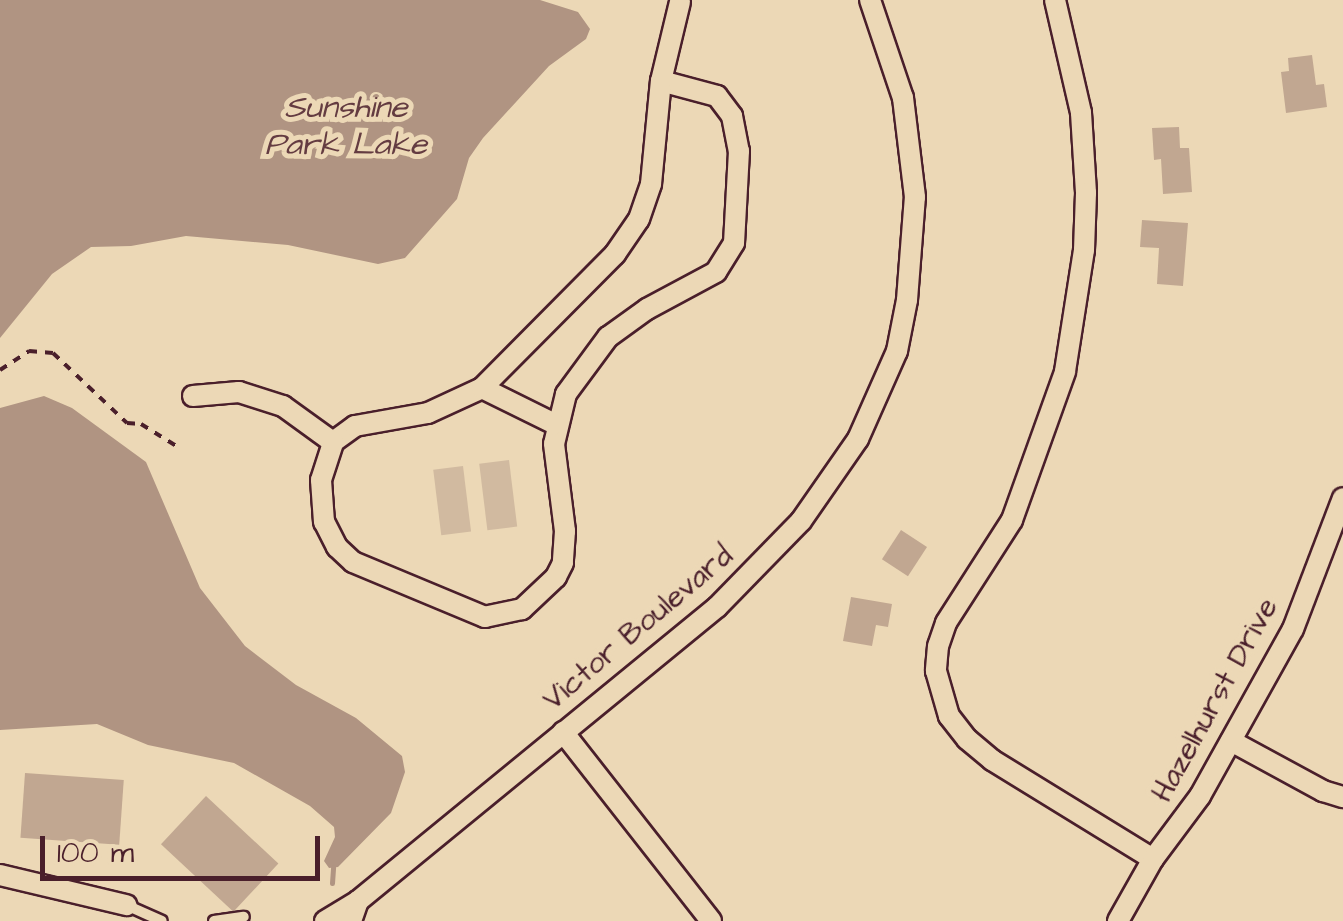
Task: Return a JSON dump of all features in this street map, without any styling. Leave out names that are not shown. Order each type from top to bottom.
[{"type":"street","name":"Victor Boulevard","points":[[325,921],[355,911],[563,732],[718,607],[801,521],[830,484],[879,399],[896,351],[907,300],[914,197],[903,98],[870,0]]},
{"type":"street","points":[[1055,0],[1081,114],[1086,193],[1084,250],[1065,372],[1012,520],[946,623],[938,646],[936,671],[949,716],[967,739],[992,760],[1153,859]]},
{"type":"street","points":[[661,82],[718,96],[732,116],[739,152],[734,242],[716,272],[647,309],[608,337],[577,376],[555,424],[556,469],[565,531],[563,563],[556,577],[533,602],[493,617],[474,614],[353,562],[337,547],[324,522],[319,495],[332,442],[356,426],[428,413],[482,388],[600,271],[639,218],[655,166],[661,82],[681,1]]},
{"type":"street","points":[[482,388],[555,424]]},
{"type":"street","points":[[193,396],[239,392],[283,406],[332,442]]},
{"type":"street","name":"Hazelhurst Drive","points":[[1118,921],[1153,859],[1200,796],[1292,629],[1343,498]]},
{"type":"street","points":[[563,732],[711,921]]},
{"type":"street","points":[[1232,741],[1322,791],[1343,797]]},
{"type":"street","points":[[0,875],[126,905]]},
{"type":"lane","points":[[126,905],[162,921]]},
{"type":"lane","points":[[214,921],[244,917]]},
{"type":"path","points":[[0,370],[22,354],[48,351],[127,423],[141,424],[178,447]]},
{"type":"shaded area","points":[[509,460],[517,527],[487,530],[479,464]]},
{"type":"shaded area","points":[[463,466],[471,532],[441,535],[433,470]]},
{"type":"water","name":"Sunshine Park Lake","points":[[0,0],[540,0],[578,12],[590,29],[586,39],[549,66],[483,138],[469,158],[457,199],[405,258],[378,264],[288,245],[186,236],[131,246],[91,247],[52,274],[0,338]]},
{"type":"water","points":[[44,396],[72,408],[146,462],[200,588],[245,646],[296,685],[356,718],[402,756],[405,772],[391,813],[338,867],[329,868],[324,861],[335,837],[334,827],[310,806],[234,763],[148,745],[97,724],[0,730],[0,408]]},
{"type":"building","points":[[1312,55],[1316,85],[1324,84],[1327,107],[1286,113],[1281,72],[1289,71],[1288,58]]},
{"type":"building","points":[[1179,127],[1180,148],[1189,148],[1192,192],[1163,194],[1161,159],[1154,160],[1152,128]]},
{"type":"building","points":[[1142,220],[1188,223],[1183,286],[1157,284],[1159,248],[1140,247]]},
{"type":"building","points":[[901,530],[927,547],[908,576],[882,559]]},
{"type":"building","points":[[851,597],[892,604],[888,627],[876,625],[872,646],[843,641]]},
{"type":"building","points":[[25,773],[124,780],[119,845],[20,838]]},
{"type":"building","points":[[206,796],[278,864],[233,912],[161,844]]},
{"type":"waterway","points":[[332,883],[333,867]]}]
